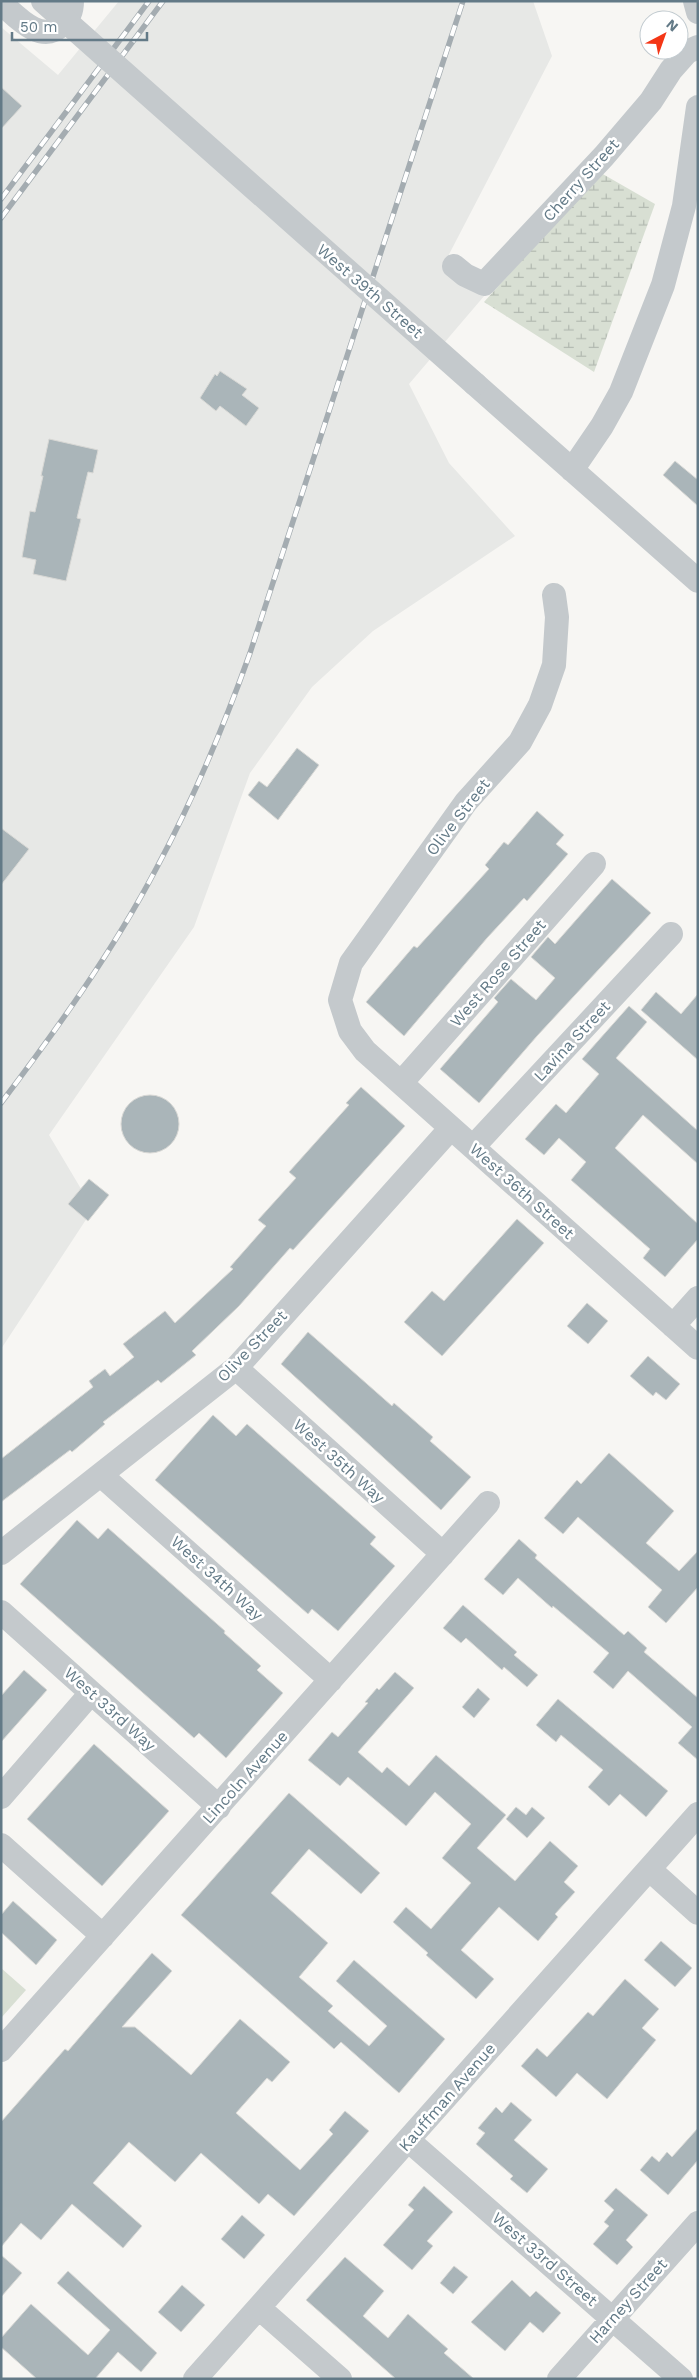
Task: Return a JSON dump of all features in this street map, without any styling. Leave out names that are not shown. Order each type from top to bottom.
[{"type":"street","name":"West 39th Street","points":[[43,1],[698,580]]},
{"type":"street","points":[[1,3],[34,30],[48,32],[57,29],[72,12],[72,1]]},
{"type":"street","points":[[695,1],[698,12]]},
{"type":"street","name":"Cherry Street","points":[[454,266],[465,275],[484,284],[604,156],[651,101],[676,64],[687,52],[698,48]]},
{"type":"street","points":[[572,470],[602,426],[621,392],[663,285],[684,206],[698,107]]},
{"type":"street","name":"Olive Street","points":[[350,1031],[340,1000],[351,963],[466,802],[520,742],[540,705],[554,666],[557,617],[554,595]]},
{"type":"street","name":"West Rose Street","points":[[401,1083],[594,864]]},
{"type":"street","name":"Lavina Street","points":[[474,1147],[671,934]]},
{"type":"street","name":"West 36th Street","points":[[350,1031],[366,1050],[401,1083],[698,1348]]},
{"type":"street","name":"Olive Street","points":[[1,1553],[102,1476],[236,1368],[452,1128]]},
{"type":"street","points":[[673,1326],[698,1298]]},
{"type":"street","name":"West 35th Way","points":[[236,1368],[443,1554]]},
{"type":"street","name":"West 34th Way","points":[[102,1476],[331,1680]]},
{"type":"street","name":"Lincoln Avenue","points":[[1,2050],[488,1503]]},
{"type":"street","name":"West 33rd Way","points":[[1,1612],[219,1807]]},
{"type":"street","points":[[1,1797],[91,1693]]},
{"type":"street","name":"Kauffman Avenue","points":[[196,2379],[698,1814]]},
{"type":"street","points":[[1,1845],[103,1936]]},
{"type":"street","points":[[649,1869],[698,1913]]},
{"type":"street","name":"West 33rd Street","points":[[408,2140],[681,2379]]},
{"type":"street","name":"Harney Street","points":[[559,2379],[698,2223]]},
{"type":"street","points":[[259,2308],[340,2379]]},
{"type":"shaded area","points":[[119,1],[533,1],[552,56],[444,264],[485,295],[409,384],[449,463],[515,536],[373,631],[312,687],[250,773],[194,927],[49,1135],[93,1209],[1,1349],[1,27],[58,75]]},
{"type":"green space","points":[[601,173],[655,204],[594,372],[484,302]]},
{"type":"green space","points":[[1,1968],[26,1990],[1,2018]]},
{"type":"building","points":[[1,87],[22,106],[1,129]]},
{"type":"building","points":[[220,371],[247,389],[242,395],[259,408],[246,426],[220,406],[216,411],[200,398],[215,374],[217,376]]},
{"type":"building","points":[[49,439],[98,450],[93,473],[88,472],[77,518],[81,519],[66,581],[33,574],[36,560],[22,557],[30,511],[35,512]]},
{"type":"building","points":[[675,461],[698,480],[698,506],[663,475]]},
{"type":"building","points":[[297,748],[319,765],[278,820],[248,795],[259,781],[267,787]]},
{"type":"building","points":[[537,811],[564,835],[556,844],[568,854],[527,901],[524,898],[487,938],[404,1036],[366,1002],[414,946],[417,948],[489,869],[485,865],[504,842],[508,845]]},
{"type":"building","points":[[1,828],[29,849],[1,885]]},
{"type":"building","points":[[612,879],[651,913],[537,1036],[479,1103],[440,1069],[498,1002],[494,998],[511,979],[536,1000],[555,978],[531,957],[548,937],[555,944]]},
{"type":"building","points":[[656,992],[681,1014],[698,994],[698,1060],[641,1010]]},
{"type":"building","points":[[629,1006],[647,1022],[616,1058],[698,1131],[698,1164],[643,1115],[615,1148],[698,1224],[698,1239],[665,1277],[643,1258],[650,1249],[571,1180],[586,1162],[559,1138],[544,1155],[525,1139],[556,1104],[566,1113],[599,1074],[582,1059]]},
{"type":"building","points":[[361,1087],[405,1126],[293,1250],[290,1248],[239,1306],[192,1351],[196,1355],[161,1383],[158,1380],[103,1422],[105,1424],[72,1452],[70,1450],[1,1502],[1,1459],[93,1387],[89,1381],[105,1369],[110,1376],[134,1357],[123,1344],[165,1311],[175,1323],[233,1269],[230,1267],[266,1226],[258,1220],[296,1178],[289,1172],[349,1105],[346,1103]]},
{"type":"building","points":[[150,1095],[161,1097],[174,1108],[179,1124],[177,1135],[166,1148],[150,1153],[139,1151],[126,1140],[121,1124],[123,1113],[134,1100]]},
{"type":"building","points":[[89,1179],[109,1195],[88,1221],[68,1204]]},
{"type":"building","points":[[517,1219],[544,1243],[442,1356],[404,1322],[432,1291],[444,1301]]},
{"type":"building","points":[[587,1303],[608,1321],[588,1344],[567,1326]]},
{"type":"building","points":[[308,1332],[392,1406],[394,1403],[433,1437],[430,1441],[471,1477],[441,1510],[281,1364]]},
{"type":"building","points":[[648,1356],[680,1384],[666,1400],[656,1392],[653,1396],[630,1376]]},
{"type":"building","points":[[213,1415],[236,1436],[247,1424],[376,1537],[370,1544],[395,1566],[338,1631],[312,1609],[308,1614],[155,1480]]},
{"type":"building","points":[[609,1453],[674,1511],[646,1543],[679,1571],[698,1551],[698,1587],[666,1623],[648,1607],[662,1590],[578,1517],[563,1534],[544,1518],[577,1480],[581,1484]]},
{"type":"building","points":[[77,1520],[98,1539],[108,1528],[225,1631],[224,1633],[261,1666],[257,1670],[283,1693],[226,1758],[199,1733],[194,1738],[20,1584]]},
{"type":"building","points":[[519,1539],[537,1555],[535,1558],[624,1635],[628,1631],[647,1648],[644,1652],[698,1698],[698,1760],[678,1743],[692,1727],[628,1671],[613,1689],[593,1672],[609,1653],[553,1606],[552,1608],[518,1578],[503,1595],[484,1579]]},
{"type":"building","points":[[463,1605],[517,1652],[514,1655],[538,1675],[527,1687],[504,1667],[502,1670],[466,1638],[461,1643],[443,1628]]},
{"type":"building","points":[[24,1670],[47,1690],[1,1742],[1,1696]]},
{"type":"building","points":[[395,1672],[414,1688],[358,1752],[382,1773],[387,1767],[409,1786],[436,1755],[506,1815],[477,1848],[515,1881],[550,1841],[578,1866],[564,1882],[575,1892],[555,1914],[558,1917],[538,1941],[499,1907],[461,1950],[494,1979],[476,1999],[426,1955],[428,1953],[393,1922],[406,1907],[431,1929],[471,1883],[442,1858],[471,1824],[435,1792],[406,1826],[348,1777],[340,1786],[308,1760],[332,1732],[338,1737],[368,1703],[365,1702],[377,1688],[379,1690]]},
{"type":"building","points":[[478,1688],[490,1699],[474,1718],[462,1707]]},
{"type":"building","points":[[558,1699],[668,1791],[646,1817],[620,1794],[609,1806],[588,1787],[603,1770],[561,1735],[556,1742],[536,1725]]},
{"type":"building","points":[[94,1744],[169,1811],[102,1886],[27,1819]]},
{"type":"building","points":[[289,1793],[380,1873],[361,1894],[309,1849],[271,1893],[328,1943],[299,1977],[333,2006],[328,2011],[369,2046],[387,2026],[336,1981],[354,1960],[445,2039],[399,2093],[341,2042],[334,2049],[181,1915]]},
{"type":"building","points":[[516,1807],[526,1815],[532,1807],[545,1818],[527,1838],[506,1819]]},
{"type":"building","points":[[13,1901],[57,1940],[36,1965],[1,1932],[1,1915]]},
{"type":"building","points":[[661,1941],[692,1968],[675,1987],[644,1960]]},
{"type":"building","points":[[152,1953],[172,1971],[122,2027],[135,2027],[191,2075],[240,2019],[290,2062],[272,2082],[267,2078],[236,2113],[300,2170],[333,2134],[329,2130],[345,2111],[369,2131],[294,2216],[268,2194],[259,2204],[201,2153],[175,2182],[129,2142],[93,2183],[142,2226],[123,2248],[72,2204],[41,2240],[21,2223],[1,2247],[1,2122],[65,2049],[68,2051]]},
{"type":"building","points":[[625,1979],[659,2009],[642,2028],[656,2040],[607,2099],[577,2073],[556,2097],[521,2066],[537,2048],[547,2057],[588,2012],[593,2016]]},
{"type":"building","points":[[511,2102],[532,2120],[514,2140],[548,2169],[527,2193],[510,2179],[513,2176],[476,2144],[485,2133],[478,2128],[496,2107],[502,2113]]},
{"type":"building","points":[[698,2128],[698,2160],[668,2195],[640,2170],[652,2156],[659,2162],[667,2152],[672,2157]]},
{"type":"building","points":[[424,2186],[453,2212],[427,2241],[433,2246],[412,2270],[383,2245],[414,2210],[408,2205]]},
{"type":"building","points":[[616,2188],[648,2215],[626,2240],[633,2247],[617,2265],[593,2244],[609,2226],[604,2222],[614,2210],[604,2201]]},
{"type":"building","points":[[242,2215],[265,2235],[244,2259],[221,2239]]},
{"type":"building","points":[[1,2255],[22,2273],[1,2297]]},
{"type":"building","points":[[345,2257],[384,2291],[363,2316],[388,2338],[408,2314],[448,2349],[444,2353],[474,2379],[396,2379],[306,2300]]},
{"type":"building","points":[[454,2266],[468,2277],[453,2294],[440,2283]]},
{"type":"building","points":[[68,2271],[157,2353],[141,2372],[118,2352],[95,2379],[37,2379],[1,2347],[1,2338],[31,2304],[88,2355],[110,2330],[57,2283]]},
{"type":"building","points":[[512,2280],[530,2297],[536,2291],[561,2313],[543,2333],[530,2322],[505,2351],[471,2322]]},
{"type":"building","points":[[182,2285],[205,2305],[181,2332],[158,2312]]},
{"type":"railway","points":[[1,199],[149,1]]},
{"type":"railway","points":[[1,218],[163,1]]},
{"type":"railway","points":[[1,1103],[43,1047],[122,930],[170,843],[219,735],[250,653],[463,1]]}]
